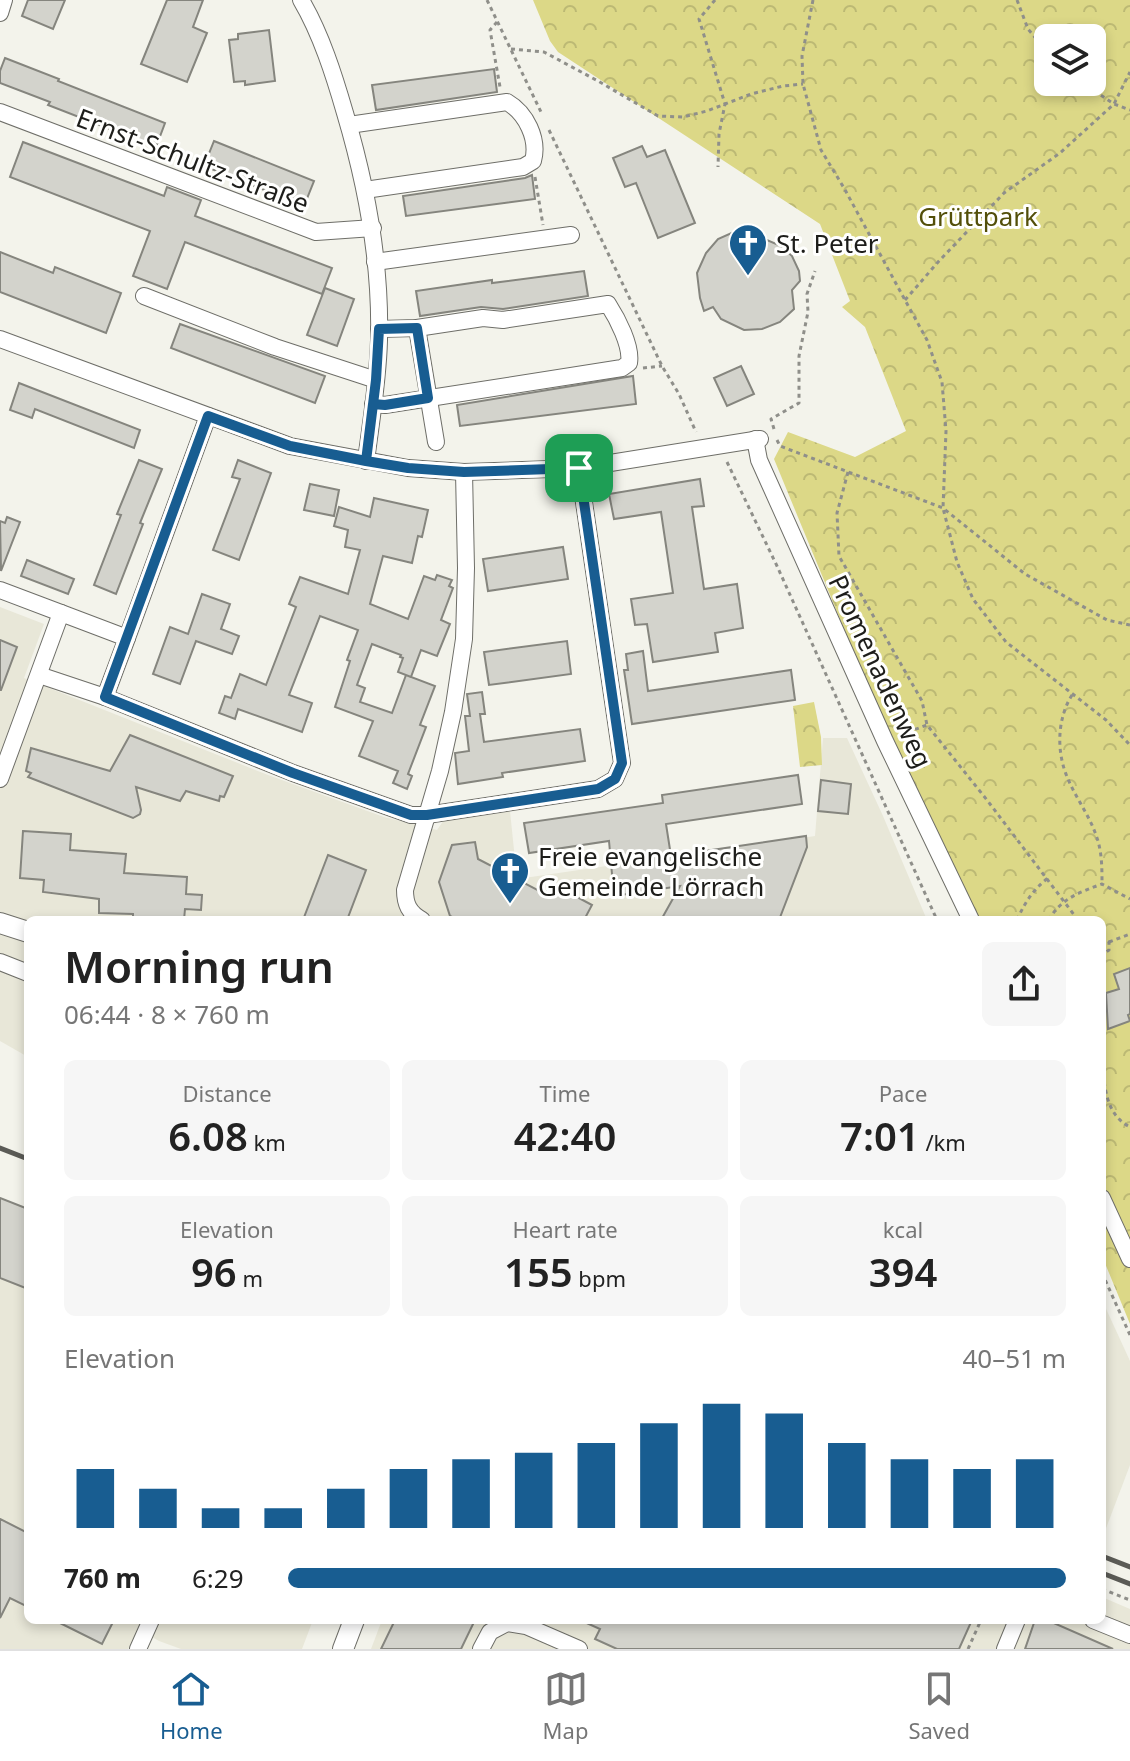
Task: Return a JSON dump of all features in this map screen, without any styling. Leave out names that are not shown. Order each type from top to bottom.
[{"type":"main road","points":[[0,923],[24,931]]},
{"type":"main road","points":[[343,1649],[352,1624]]},
{"type":"street","points":[[0,13],[4,0]]},
{"type":"street","points":[[301,0],[336,79],[373,228],[379,329],[366,461]]},
{"type":"street","points":[[349,125],[507,102],[518,109],[533,135],[533,161],[523,167],[365,190]]},
{"type":"street","name":"Ernst-Schultz-Straße","points":[[0,112],[316,232],[373,228]]},
{"type":"street","points":[[375,262],[571,235]]},
{"type":"street","points":[[144,296],[275,347],[376,380]]},
{"type":"street","points":[[373,404],[385,405],[622,368],[629,363],[631,354],[608,304],[503,320],[483,318],[417,328],[379,329]]},
{"type":"street","points":[[417,328],[436,442]]},
{"type":"street","points":[[0,339],[290,446],[408,468],[464,472],[579,468],[702,448]]},
{"type":"street","points":[[105,697],[208,416]]},
{"type":"street","name":"Promenadenweg","points":[[702,448],[758,439],[759,460],[885,741],[969,916]]},
{"type":"street","points":[[39,675],[105,697],[293,773],[411,815],[598,789],[615,779],[622,763],[579,468]]},
{"type":"street","points":[[415,916],[405,904],[405,890],[440,771],[464,639],[464,472]]},
{"type":"street","points":[[0,590],[127,638]]},
{"type":"street","points":[[0,779],[61,613]]},
{"type":"street","points":[[0,962],[24,971]]},
{"type":"street","points":[[1106,1207],[1130,1259]]},
{"type":"street","points":[[138,1649],[149,1624]]},
{"type":"street","points":[[481,1649],[490,1632],[505,1624]]},
{"type":"street","points":[[513,1624],[526,1626],[579,1649]]},
{"type":"street","points":[[1005,1649],[1015,1624]]},
{"type":"street","points":[[1103,1624],[1130,1635]]},
{"type":"path","points":[[487,0],[662,366],[679,394],[702,448]]},
{"type":"path","points":[[715,0],[699,19],[725,104],[719,134],[718,167]]},
{"type":"path","points":[[813,0],[802,56],[803,84],[821,150],[927,340],[942,382],[946,431],[943,508],[957,562],[973,599],[1006,642],[1106,720],[1130,745]]},
{"type":"path","points":[[1017,0],[1034,36]]},
{"type":"path","points":[[497,22],[490,30],[502,103]]},
{"type":"path","points":[[511,49],[544,52],[658,116],[683,117],[783,86],[803,84]]},
{"type":"path","points":[[905,300],[1004,193],[1060,153],[1114,104],[1130,72]]},
{"type":"path","points":[[1102,96],[1130,110]]},
{"type":"path","points":[[533,161],[545,239]]},
{"type":"path","points":[[815,271],[807,294],[808,312],[799,356],[799,403],[771,419],[780,446],[943,508],[1025,574],[1107,620],[1130,625]]},
{"type":"path","points":[[726,460],[935,916]]},
{"type":"path","points":[[848,472],[837,513],[839,556],[922,701],[927,725],[1075,916]]},
{"type":"path","points":[[1073,694],[1064,708],[1060,727],[1061,755],[1066,776],[1096,834],[1102,861],[1102,884]]},
{"type":"path","points":[[885,741],[927,725]]},
{"type":"path","points":[[1019,916],[1035,889],[1048,878]]},
{"type":"path","points":[[1102,884],[1130,899]]},
{"type":"path","points":[[1051,916],[1063,901],[1102,884]]},
{"type":"path","points":[[1109,942],[1130,934]]},
{"type":"path","points":[[1106,939],[1109,942],[1106,952]]},
{"type":"path","points":[[1106,1084],[1110,1108],[1130,1127]]},
{"type":"path","points":[[1106,1282],[1130,1335]]},
{"type":"path","points":[[1106,1591],[1130,1600]]},
{"type":"path","points":[[968,1649],[979,1624]]},
{"type":"shaded area","points":[[0,607],[44,624],[24,678],[268,775],[384,817],[437,830],[444,820],[510,811],[517,879],[815,836],[823,738],[847,738],[925,916],[24,916],[24,1055],[0,1041]]},
{"type":"shaded area","points":[[0,1198],[24,1207],[24,1624],[311,1624],[302,1649],[181,1649],[138,1629],[128,1649],[0,1649]]},
{"type":"shaded area","points":[[1106,1309],[1130,1361],[1130,1465],[1106,1528]]},
{"type":"shaded area","points":[[1106,1599],[1130,1609],[1130,1649],[371,1649],[380,1624],[1106,1624]]},
{"type":"green space","name":"Grüttpark","points":[[533,0],[1130,0],[1130,1324],[1106,1266],[1106,916],[962,916],[774,459],[788,432],[855,457],[906,431],[865,327],[842,307],[850,301],[820,224],[558,52],[550,41]]},
{"type":"green space","points":[[814,702],[821,737],[822,765],[800,767],[793,706]]},
{"type":"building","points":[[28,0],[65,0],[53,29],[22,16]]},
{"type":"building","points":[[167,0],[203,0],[193,27],[207,33],[187,82],[141,64]]},
{"type":"building","points":[[269,30],[275,81],[245,85],[245,81],[234,82],[229,40],[238,39],[238,34]]},
{"type":"building","points":[[5,58],[165,123],[156,147],[0,83]]},
{"type":"building","points":[[494,69],[497,92],[376,110],[372,85]]},
{"type":"building","points":[[214,141],[314,181],[304,206],[204,166]]},
{"type":"building","points":[[23,142],[164,196],[167,187],[201,200],[195,216],[332,268],[322,294],[185,242],[167,289],[133,276],[150,231],[10,177]]},
{"type":"building","points":[[642,146],[647,157],[665,150],[695,223],[658,238],[636,183],[625,187],[613,158]]},
{"type":"building","points":[[532,175],[535,199],[406,216],[403,196]]},
{"type":"building","name":"St. Peter","points":[[736,231],[753,233],[754,242],[767,240],[781,246],[792,256],[799,271],[800,281],[792,290],[794,309],[780,322],[762,329],[744,330],[721,319],[713,307],[704,311],[700,298],[697,273],[706,253],[718,239]]},
{"type":"building","points":[[0,252],[53,273],[55,267],[121,293],[106,333],[0,292]]},
{"type":"building","points":[[584,271],[588,296],[503,309],[481,307],[420,316],[416,291]]},
{"type":"building","points":[[325,288],[354,299],[337,346],[307,335]]},
{"type":"building","points":[[180,324],[325,376],[315,403],[171,348]]},
{"type":"building","points":[[741,366],[754,394],[727,406],[714,378]]},
{"type":"building","points":[[633,376],[636,404],[460,426],[457,405]]},
{"type":"building","points":[[19,383],[140,430],[134,448],[35,409],[32,418],[10,410]]},
{"type":"building","points":[[139,460],[162,469],[116,594],[94,585],[121,515],[117,514]]},
{"type":"building","points":[[238,460],[271,473],[239,560],[213,550],[240,479],[232,477]]},
{"type":"building","points":[[700,479],[704,506],[692,507],[704,589],[737,584],[743,628],[715,633],[718,652],[653,662],[647,624],[635,625],[631,599],[673,593],[661,512],[614,519],[609,494]]},
{"type":"building","points":[[310,484],[339,490],[334,516],[304,510]]},
{"type":"building","points":[[374,498],[428,510],[412,563],[383,556],[370,604],[408,619],[424,576],[435,580],[437,575],[452,580],[449,586],[453,588],[441,620],[450,624],[437,656],[421,650],[411,677],[435,686],[420,725],[426,727],[408,774],[412,776],[407,789],[393,783],[398,771],[359,756],[373,721],[335,707],[358,630],[320,616],[289,695],[312,703],[302,732],[238,709],[235,719],[219,713],[225,696],[231,698],[240,674],[266,685],[296,607],[289,604],[300,577],[348,594],[360,550],[345,547],[348,530],[334,526],[339,507],[370,517]],"holes":[[[372,644],[403,658],[398,672],[406,675],[392,713],[360,702],[365,688],[357,685]]]},
{"type":"building","points":[[7,517],[20,522],[1,571],[0,521],[5,523]]},
{"type":"building","points":[[563,547],[568,579],[488,591],[483,559]]},
{"type":"building","points":[[27,560],[74,579],[68,594],[21,576]]},
{"type":"building","points":[[202,594],[230,604],[221,629],[239,636],[232,654],[196,641],[180,684],[153,674],[170,627],[188,634]]},
{"type":"building","points":[[0,640],[17,647],[1,690],[0,690]]},
{"type":"building","points":[[567,641],[571,674],[489,685],[484,652]]},
{"type":"building","points":[[643,651],[648,691],[791,670],[795,700],[632,724],[624,670],[628,670],[626,654]]},
{"type":"building","points":[[482,692],[485,714],[480,714],[484,742],[580,729],[585,761],[502,773],[503,777],[458,784],[455,753],[469,751],[465,716],[470,716],[467,694]]},
{"type":"building","points":[[130,735],[233,776],[224,797],[220,796],[219,801],[186,791],[180,801],[136,787],[141,810],[133,818],[28,777],[31,773],[26,771],[31,748],[110,771]]},
{"type":"building","points":[[798,775],[802,804],[666,824],[671,856],[806,836],[807,847],[781,916],[663,916],[680,886],[614,896],[609,841],[529,853],[524,823],[663,803],[662,795]]},
{"type":"building","points":[[821,780],[851,784],[848,814],[818,811]]},
{"type":"building","points":[[23,831],[71,834],[70,850],[126,854],[124,873],[187,877],[186,894],[202,895],[201,910],[185,909],[184,916],[99,913],[99,899],[43,892],[44,880],[20,878]]},
{"type":"building","points":[[475,842],[478,859],[545,894],[551,883],[592,905],[586,916],[450,916],[439,882],[452,845]]},
{"type":"building","points":[[328,855],[366,870],[349,916],[305,916]]},
{"type":"building","points":[[1130,968],[1130,1021],[1108,1029],[1106,993],[1119,989],[1114,974]]},
{"type":"building","points":[[0,1198],[24,1207],[24,1287],[0,1278]]},
{"type":"building","points":[[0,1519],[24,1531],[24,1605],[10,1598],[0,1618]]},
{"type":"building","points":[[62,1624],[112,1624],[102,1644]]},
{"type":"building","points":[[393,1624],[473,1624],[461,1649],[381,1649]]},
{"type":"building","points":[[589,1624],[970,1624],[959,1649],[617,1649],[595,1639],[600,1629]]},
{"type":"building","points":[[1034,1624],[1056,1624],[1113,1649],[1025,1649]]},
{"type":"railway","points":[[0,1148],[24,1157]]},
{"type":"railway","points":[[1106,1558],[1130,1567]]},
{"type":"railway","points":[[1106,1575],[1130,1584]]},
{"type":"place","name":"St. Peter","points":[[748,277]]},
{"type":"place","name":"Freie evangelische Gemeinde Lörrach","points":[[510,905]]},
{"type":"route","points":[[579,468],[464,472],[366,461],[379,329],[417,328],[428,398],[373,404],[366,461],[290,446],[208,416],[105,697],[293,773],[411,815],[598,789],[615,779],[622,763],[579,468]]}]
